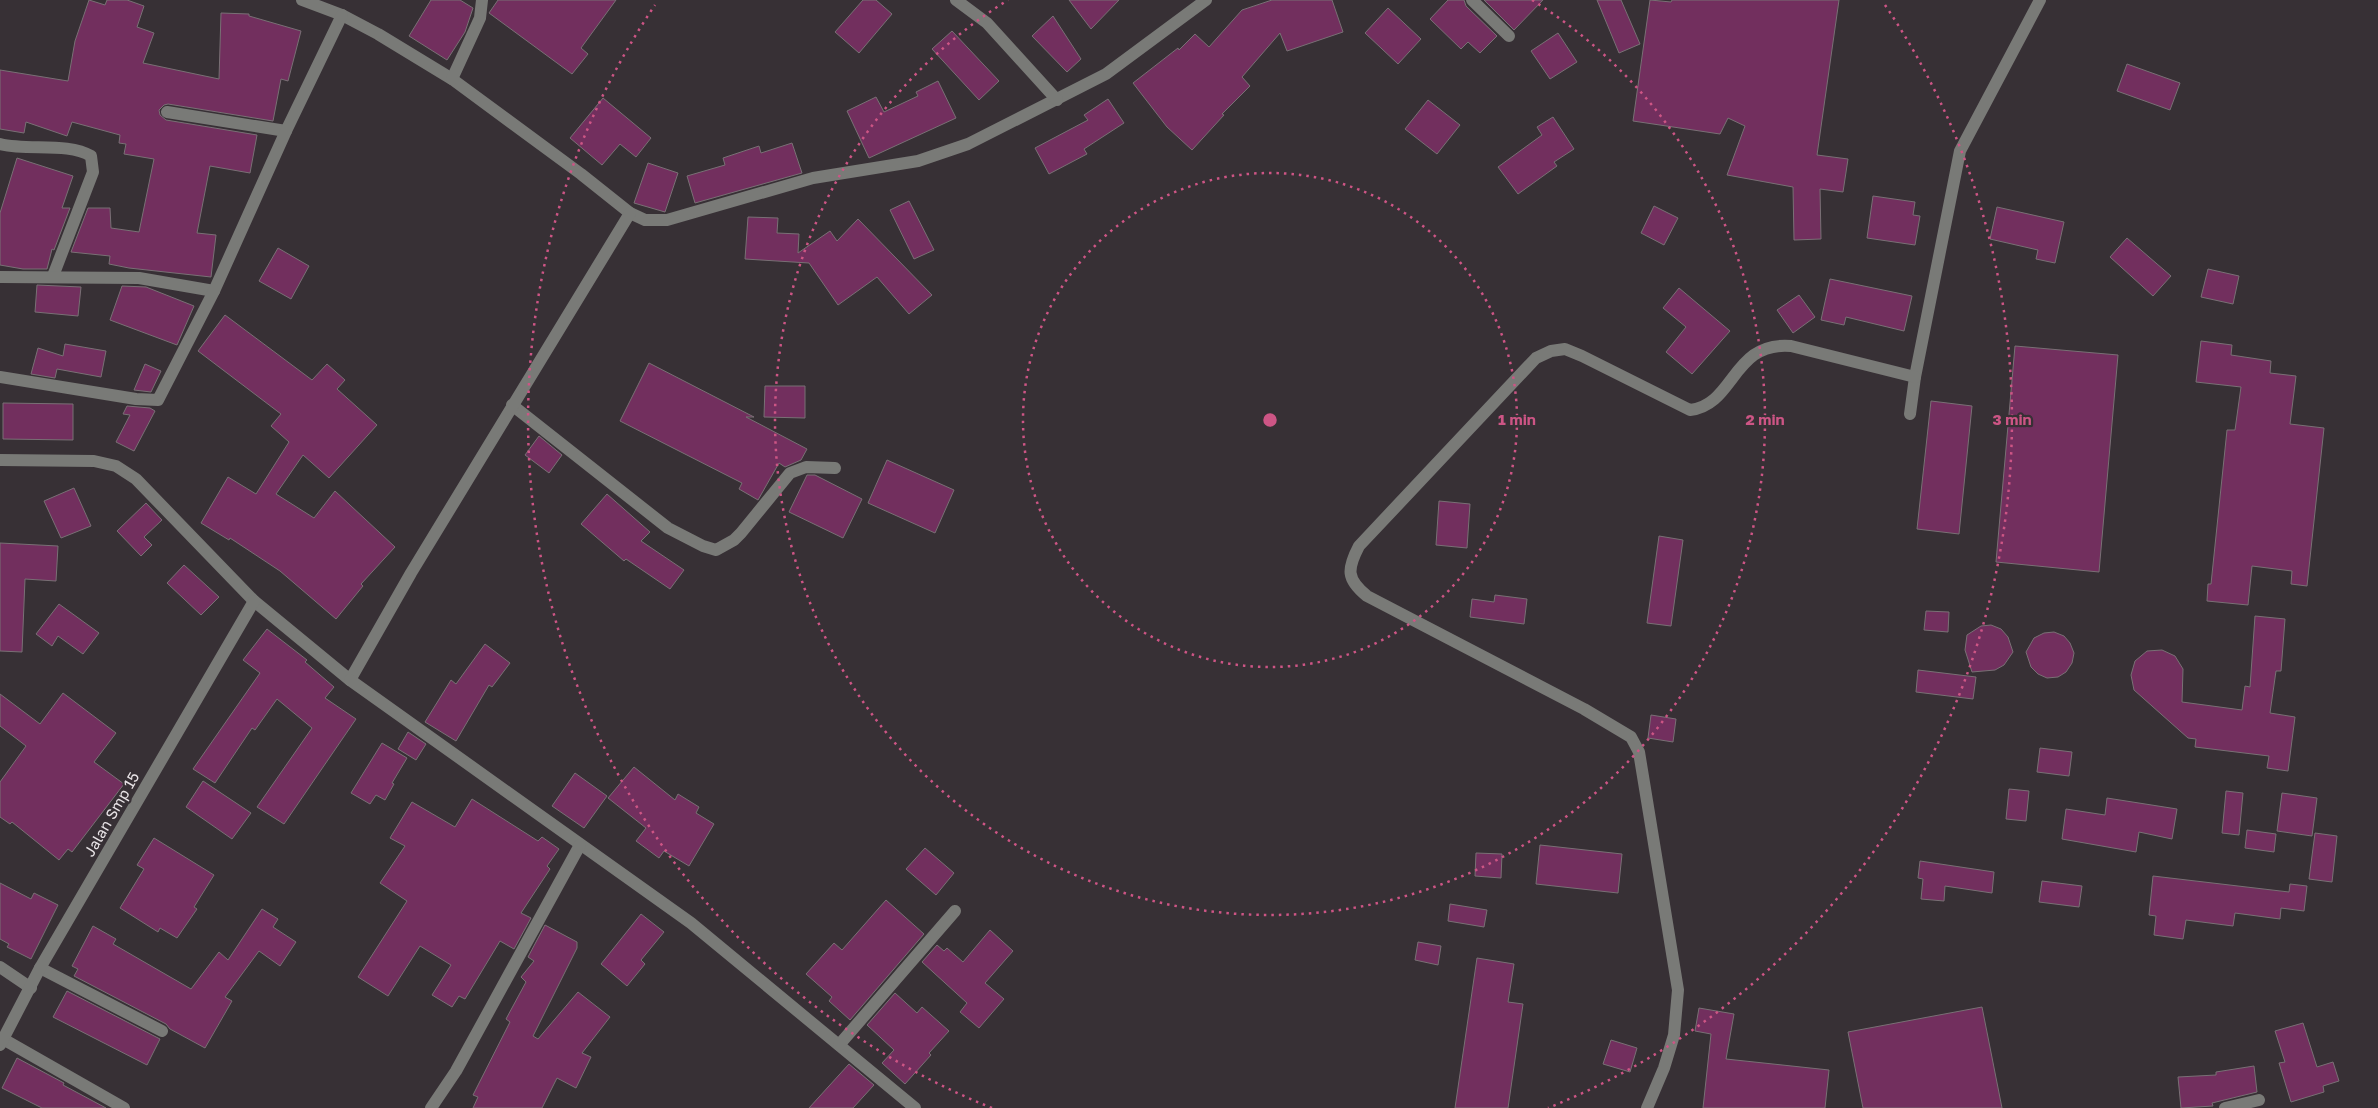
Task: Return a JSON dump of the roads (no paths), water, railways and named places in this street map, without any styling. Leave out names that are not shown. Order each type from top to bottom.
[{"type":"street","points":[[302,0],[342,15],[452,78],[630,213],[645,220],[667,220],[813,178],[918,161],[968,144],[1106,74],[1206,0]]},
{"type":"street","points":[[452,78],[480,18],[482,0]]},
{"type":"street","points":[[956,0],[987,23],[1057,100]]},
{"type":"street","points":[[1472,0],[1509,36]]},
{"type":"street","points":[[1910,414],[1915,377],[1960,151],[2040,0]]},
{"type":"street","points":[[0,377],[136,399],[158,400],[214,291],[286,131],[342,15]]},
{"type":"street","points":[[167,112],[286,131]]},
{"type":"street","points":[[0,144],[14,148],[82,150],[91,156],[93,172],[53,276]]},
{"type":"street","points":[[350,680],[411,573],[630,213]]},
{"type":"street","points":[[0,277],[139,278],[214,291]]},
{"type":"street","points":[[1647,1108],[1664,1068],[1674,1034],[1678,990],[1639,752],[1631,737],[1592,714],[1367,596],[1356,587],[1350,576],[1350,563],[1359,546],[1506,389],[1536,358],[1551,351],[1565,349],[1582,356],[1690,410],[1700,409],[1712,402],[1745,363],[1761,349],[1775,345],[1791,346],[1915,377]]},
{"type":"street","points":[[512,405],[668,528],[703,546],[716,550],[734,540],[790,473],[806,467],[834,468]]},
{"type":"street","points":[[0,460],[94,462],[116,466],[136,479],[254,602],[350,680],[690,923],[915,1108]]},
{"type":"street","name":"Jalan Smp 15","points":[[2,1042],[40,968],[254,602]]},
{"type":"street","points":[[430,1108],[456,1072],[580,845]]},
{"type":"street","points":[[839,1045],[955,911]]},
{"type":"street","points":[[0,967],[31,988]]},
{"type":"street","points":[[40,968],[162,1031]]},
{"type":"street","points":[[2,1042],[124,1108]]},
{"type":"street","points":[[2225,1108],[2259,1100]]}]
